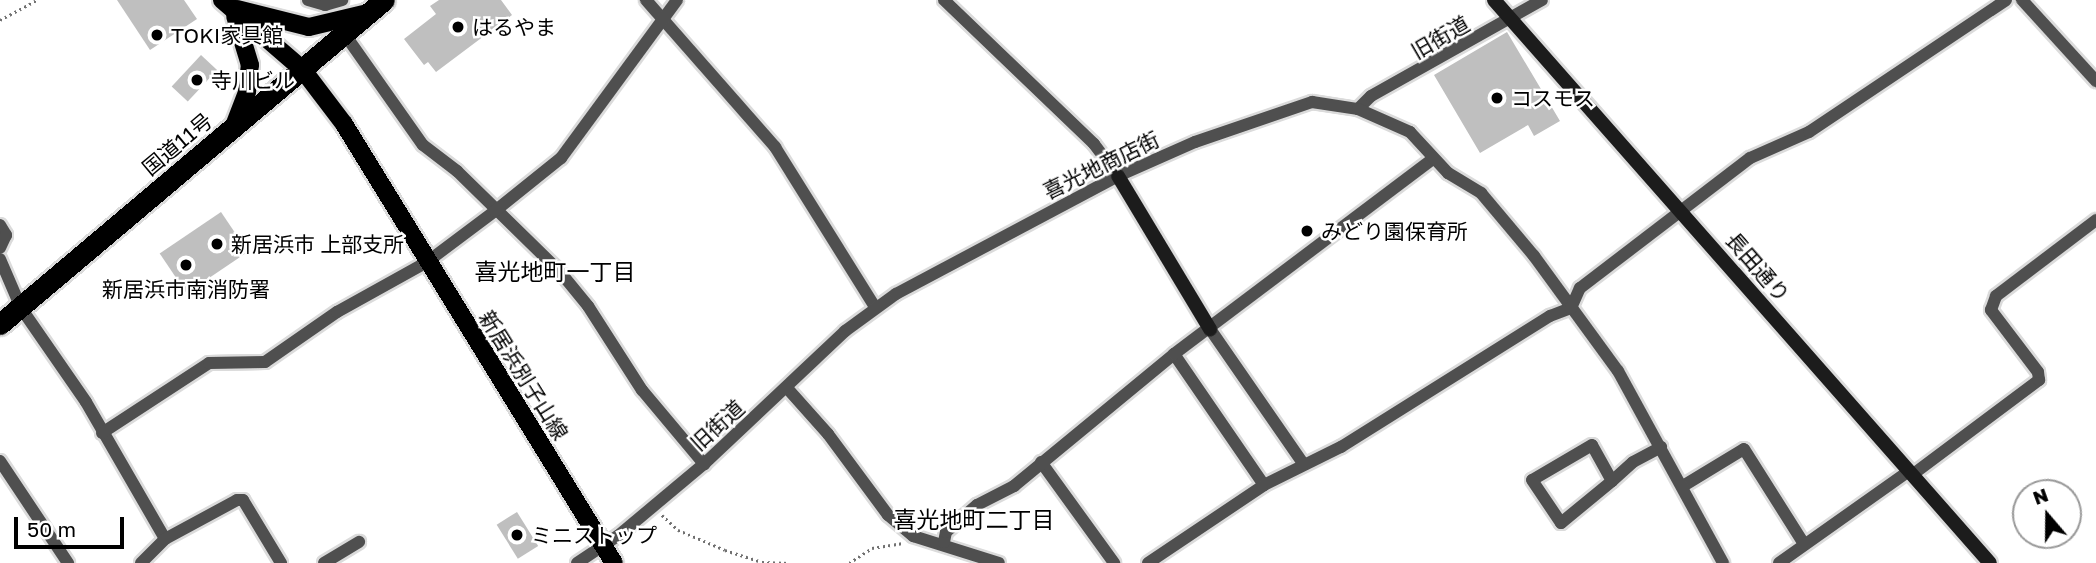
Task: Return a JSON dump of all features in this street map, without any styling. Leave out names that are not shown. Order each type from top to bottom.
[{"type":"highway","name":"国道11号","points":[[0,324],[346,36],[379,5]]},
{"type":"main road","points":[[226,4],[309,27],[379,5]]},
{"type":"main road","points":[[226,4],[242,28],[250,65],[247,92],[233,129]]},
{"type":"main road","name":"新居浜別子山線","points":[[226,4],[303,70],[344,124],[614,563]]},
{"type":"street","points":[[308,0],[318,5],[342,0]]},
{"type":"street","points":[[646,0],[775,147],[875,307]]},
{"type":"street","points":[[102,433],[209,363],[265,362],[337,312],[427,262],[495,211],[561,158],[677,0]]},
{"type":"street","points":[[944,0],[1094,144],[1118,176],[1210,329],[1304,465]]},
{"type":"street","name":"長田通り","points":[[1494,0],[1990,563]]},
{"type":"street","name":"旧街道","points":[[1358,109],[1371,96],[1542,0]]},
{"type":"street","points":[[1148,563],[1264,485],[1304,465],[1571,307],[1580,288],[1750,158],[1809,132],[2006,0]]},
{"type":"street","points":[[2022,0],[2096,81]]},
{"type":"street","points":[[346,36],[423,145],[457,171],[568,281],[642,390],[704,464]]},
{"type":"street","name":"喜光地商店街","points":[[875,307],[1118,176],[1195,142],[1302,105],[1358,109],[1410,132],[1433,159],[1481,193],[1618,371],[1723,563]]},
{"type":"street","points":[[944,542],[946,532],[977,505],[1014,486],[1174,354],[1433,159]]},
{"type":"street","points":[[1779,563],[1911,473],[2039,380],[2038,372],[1991,310],[1996,296],[2096,220]]},
{"type":"street","points":[[0,225],[6,235],[0,248]]},
{"type":"street","points":[[0,260],[21,308],[86,402],[165,539]]},
{"type":"street","name":"旧街道","points":[[578,563],[654,506],[704,464],[875,307]]},
{"type":"street","points":[[1174,354],[1264,485]]},
{"type":"street","points":[[787,388],[828,434],[888,515],[914,536],[944,542],[999,563]]},
{"type":"street","points":[[1612,481],[1592,445],[1532,480],[1561,523],[1612,481],[1661,447]]},
{"type":"street","points":[[1683,486],[1744,449],[1804,544]]},
{"type":"street","points":[[0,461],[68,563]]},
{"type":"street","points":[[1041,462],[1114,563]]},
{"type":"street","points":[[141,563],[165,539],[243,500],[281,563]]},
{"type":"street","points":[[324,563],[359,542]]},
{"type":"path","points":[[0,20],[37,0]]},
{"type":"path","points":[[654,506],[678,530],[725,550],[762,562],[790,563]]},
{"type":"path","points":[[849,563],[862,552],[908,541],[914,536]]},
{"type":"building","name":"TOKI家具館","points":[[117,0],[184,0],[197,19],[150,50]]},
{"type":"building","name":"はるやま","points":[[439,0],[501,0],[512,15],[436,72],[428,62],[424,65],[404,39],[436,14],[430,6]]},
{"type":"building","name":"コスモス","points":[[1507,32],[1560,121],[1534,136],[1528,125],[1480,153],[1434,75]]},
{"type":"building","name":"寺川ビル","points":[[201,55],[217,70],[188,101],[172,86]]},
{"type":"building","points":[[221,212],[248,252],[186,293],[160,253]]},
{"type":"building","name":"ミニストップ","points":[[517,512],[538,546],[518,559],[497,525]]},
{"type":"place","name":"はるやま","points":[[458,27]]},
{"type":"place","name":"TOKI家具館","points":[[157,35]]},
{"type":"place","name":"寺川ビル","points":[[197,80]]},
{"type":"place","name":"コスモス","points":[[1497,98]]},
{"type":"place","name":"みどり園保育所","points":[[1307,231]]},
{"type":"place","name":"新居浜市 上部支所","points":[[217,244]]},
{"type":"place","name":"新居浜市南消防署","points":[[186,265]]},
{"type":"place","name":"ミニストップ","points":[[517,535]]},
{"type":"district","name":"喜光地町一丁目","points":[[555,271]]},
{"type":"district","name":"喜光地町二丁目","points":[[974,519]]}]
